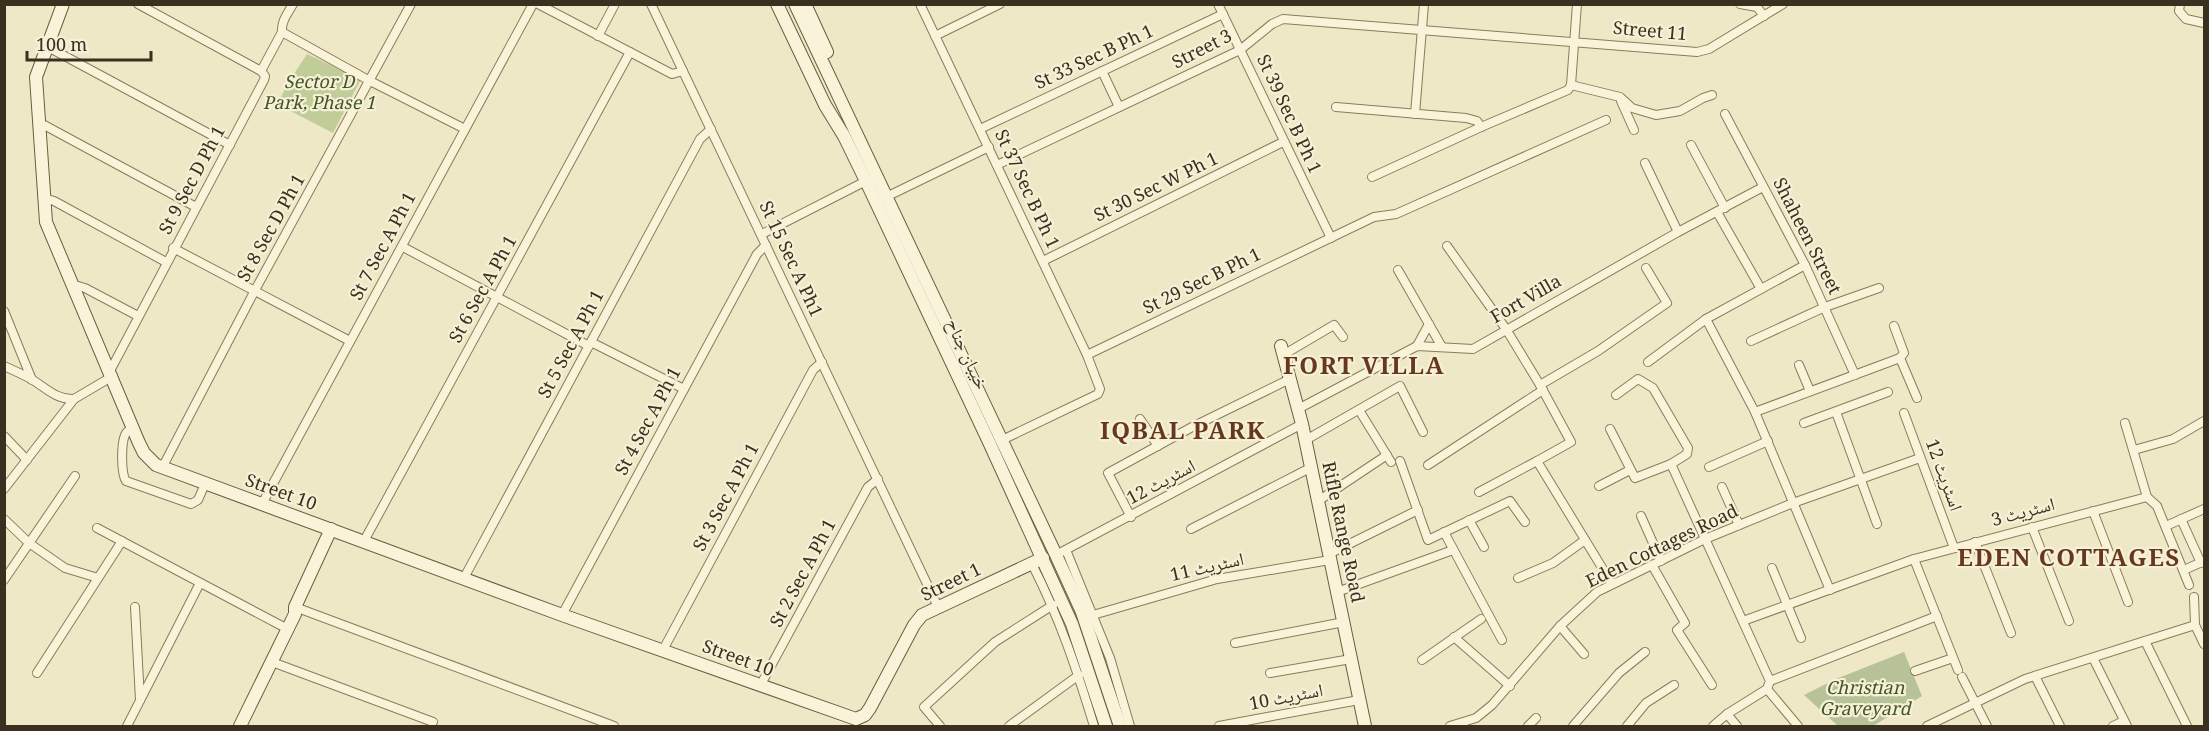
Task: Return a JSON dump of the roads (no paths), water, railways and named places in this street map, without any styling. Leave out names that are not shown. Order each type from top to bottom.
[{"type":"street","name":"Street 10","points":[[63,4],[36,77],[38,127],[48,230],[133,429],[150,461],[162,468],[562,615],[856,719]]},
{"type":"street","points":[[138,4],[261,71]]},
{"type":"street","name":"St 9 Sec D Ph 1","points":[[111,374],[173,248],[264,80],[265,76],[261,71],[282,32],[283,22],[293,4]]},
{"type":"street","name":"St 8 Sec D Ph 1","points":[[162,468],[254,292],[411,4]]},
{"type":"street","name":"St 7 Sec A Ph 1","points":[[262,504],[533,4]]},
{"type":"street","points":[[538,4],[672,74],[683,71]]},
{"type":"street","points":[[598,36],[615,4]]},
{"type":"street","name":"St 15 Sec A Ph1","points":[[651,4],[938,607]]},
{"type":"street","name":"خیبان جناح","points":[[777,4],[825,105],[850,134],[886,197],[1002,440],[1061,552],[1120,726]]},
{"type":"street","points":[[785,4],[815,63],[839,119],[850,134]]},
{"type":"street","name":"خیبان جناح","points":[[795,4],[850,134],[866,181],[1037,561],[1072,624],[1106,726]]},
{"type":"street","points":[[805,4],[850,103],[850,134]]},
{"type":"street","name":"St 37 Sec B Ph 1","points":[[920,4],[1087,354],[1100,389],[1098,394],[1002,440]]},
{"type":"street","points":[[934,36],[1000,4]]},
{"type":"street","name":"St 39 Sec B Ph 1","points":[[1218,4],[1331,238]]},
{"type":"street","points":[[1415,114],[1424,4]]},
{"type":"street","points":[[1372,177],[1568,90],[1571,84],[1577,4]]},
{"type":"street","points":[[1740,4],[1757,7],[1764,16]]},
{"type":"street","name":"Street 11","points":[[1575,41],[1697,52],[1709,49],[1783,4]]},
{"type":"street","points":[[2180,4],[2179,11],[2186,20],[2205,23]]},
{"type":"street","name":"St 33 Sec B Ph 1","points":[[980,129],[1223,14]]},
{"type":"street","name":"Street 3","points":[[997,165],[1240,50],[1272,24],[1288,18],[1575,41]]},
{"type":"street","points":[[282,32],[370,81],[465,129]]},
{"type":"street","points":[[48,47],[230,145]]},
{"type":"street","name":"St 6 Sec A Ph 1","points":[[364,541],[630,52]]},
{"type":"street","points":[[1102,71],[1119,107]]},
{"type":"street","points":[[1571,84],[1620,97],[1632,108],[1656,115],[1680,111],[1712,95]]},
{"type":"street","points":[[1620,97],[1634,130]]},
{"type":"street","points":[[1336,107],[1466,117],[1477,121],[1481,127]]},
{"type":"street","name":"Shaheen Street","points":[[1725,114],[1805,265],[1855,375]]},
{"type":"street","name":"St 29 Sec B Ph 1","points":[[1087,354],[1374,218],[1396,214],[1606,120]]},
{"type":"street","points":[[38,127],[47,127],[196,207]]},
{"type":"street","name":"St 5 Sec A Ph 1","points":[[464,578],[700,139],[711,129]]},
{"type":"street","name":"St 30 Sec W Ph 1","points":[[1043,261],[1283,142]]},
{"type":"street","points":[[1691,145],[1761,289]]},
{"type":"street","points":[[886,197],[989,147]]},
{"type":"street","points":[[1645,163],[1678,232]]},
{"type":"street","points":[[762,234],[866,181]]},
{"type":"street","name":"Fort Villa","points":[[1417,346],[1473,349],[1678,232],[1763,187]]},
{"type":"street","points":[[44,198],[54,201],[166,262]]},
{"type":"street","name":"St 4 Sec A Ph 1","points":[[562,615],[757,254],[766,245]]},
{"type":"street","points":[[1447,246],[1506,329],[1571,442],[1479,492]]},
{"type":"street","points":[[402,247],[497,298],[684,389]]},
{"type":"street","points":[[173,248],[350,342]]},
{"type":"street","points":[[1648,362],[1706,319],[1805,265]]},
{"type":"street","points":[[1428,465],[1667,303],[1646,268]]},
{"type":"street","points":[[1398,270],[1442,347]]},
{"type":"street","points":[[73,287],[85,288],[138,316]]},
{"type":"street","points":[[1752,341],[1825,307],[1879,288]]},
{"type":"street","points":[[4,311],[32,380]]},
{"type":"street","points":[[1706,319],[1755,412],[1830,590]]},
{"type":"street","points":[[1298,409],[1417,346],[1429,324]]},
{"type":"street","points":[[1282,350],[1334,325],[1342,337]]},
{"type":"street","points":[[1755,412],[1900,358],[1904,352],[1894,326]]},
{"type":"street","name":"Rifle Range Road","points":[[1282,350],[1302,424],[1365,726]]},
{"type":"street","points":[[1900,358],[1917,398]]},
{"type":"street","name":"St 3 Sec A Ph 1","points":[[663,650],[813,370],[822,362]]},
{"type":"street","points":[[1799,365],[1810,391]]},
{"type":"street","points":[[4,366],[32,380],[59,398],[74,399]]},
{"type":"street","points":[[4,489],[74,399],[111,374]]},
{"type":"street","points":[[1131,517],[1108,473],[1194,426],[1290,379]]},
{"type":"street","points":[[1610,429],[1635,478],[1671,464],[1687,454],[1688,448],[1653,388],[1638,379],[1616,395]]},
{"type":"street","points":[[1304,441],[1400,386],[1423,432]]},
{"type":"street","points":[[1804,423],[1888,392]]},
{"type":"street","points":[[1359,410],[1392,460],[1418,510],[1428,540],[1510,501],[1526,522]]},
{"type":"street","points":[[1836,412],[1877,524]]},
{"type":"street","name":"اسٹریٹ 12","points":[[1904,413],[1954,548]]},
{"type":"street","points":[[1140,418],[1158,446]]},
{"type":"street","points":[[2134,450],[2173,439],[2205,421]]},
{"type":"street","points":[[2125,423],[2147,497],[2157,506],[2189,585]]},
{"type":"street","name":"اسٹریٹ 12","points":[[1061,552],[1131,517],[1302,424]]},
{"type":"street","points":[[133,429],[125,434],[123,442],[123,474],[126,481],[191,504],[198,500],[205,484]]},
{"type":"street","points":[[4,436],[27,460]]},
{"type":"street","points":[[1709,467],[1768,441]]},
{"type":"street","name":"Eden Cottages Road","points":[[1450,726],[1476,718],[1492,705],[1560,626],[1597,592],[1705,539],[1793,503],[1920,458]]},
{"type":"street","points":[[1318,501],[1392,460]]},
{"type":"street","points":[[1538,460],[1612,584]]},
{"type":"street","points":[[1671,464],[1743,621],[1768,685],[1798,726]]},
{"type":"street","points":[[1191,529],[1310,468]]},
{"type":"street","points":[[1599,486],[1630,471]]},
{"type":"street","points":[[4,580],[75,476]]},
{"type":"street","name":"St 2 Sec A Ph 1","points":[[760,686],[868,487],[878,479]]},
{"type":"street","points":[[1722,487],[1739,525]]},
{"type":"street","name":"اسٹریٹ 3","points":[[1743,621],[1911,560],[2147,497]]},
{"type":"street","points":[[2166,526],[2205,508]]},
{"type":"street","name":"اسٹریٹ 11","points":[[1093,615],[1217,579],[1330,557],[1418,510]]},
{"type":"street","points":[[2093,511],[2128,602]]},
{"type":"street","points":[[1641,516],[1661,561]]},
{"type":"street","points":[[4,519],[29,543],[65,568],[98,578]]},
{"type":"street","points":[[2181,519],[2203,562],[2184,570]]},
{"type":"street","points":[[1469,520],[1484,547]]},
{"type":"street","points":[[2032,527],[2069,621]]},
{"type":"street","points":[[97,528],[282,626]]},
{"type":"street","points":[[240,726],[295,614],[295,608],[331,529]]},
{"type":"street","points":[[1444,532],[1502,640]]},
{"type":"street","points":[[1518,578],[1554,563],[1585,540]]},
{"type":"street","points":[[37,673],[122,541]]},
{"type":"street","points":[[1975,542],[2011,633]]},
{"type":"street","points":[[1337,592],[1453,550]]},
{"type":"street","points":[[1061,552],[1093,615],[1110,658],[1130,726]]},
{"type":"street","points":[[1911,560],[1937,616],[1953,658],[1987,726]]},
{"type":"street","points":[[1037,561],[1079,675],[1094,726]]},
{"type":"street","name":"Street 1","points":[[856,719],[865,715],[870,708],[918,619],[938,607],[1037,561]]},
{"type":"street","points":[[1652,565],[1685,623],[1677,630],[1712,685]]},
{"type":"street","points":[[1772,568],[1801,638]]},
{"type":"street","points":[[127,726],[200,584]]},
{"type":"street","points":[[2194,597],[2195,625],[2205,644]]},
{"type":"street","points":[[940,726],[924,707],[995,642],[1053,605]]},
{"type":"street","points":[[135,607],[140,701]]},
{"type":"street","points":[[233,726],[282,626],[290,611],[295,608]]},
{"type":"street","points":[[295,608],[614,726]]},
{"type":"street","points":[[1713,726],[1726,714],[1768,685],[1937,616]]},
{"type":"street","points":[[1422,660],[1481,619]]},
{"type":"street","points":[[1235,643],[1344,622]]},
{"type":"street","points":[[1927,726],[2035,676],[2195,625]]},
{"type":"street","points":[[1560,626],[1584,654]]},
{"type":"street","points":[[1454,637],[1510,686]]},
{"type":"street","points":[[2145,641],[2187,726]]},
{"type":"street","points":[[1573,726],[1619,673],[1645,652]]},
{"type":"street","points":[[1915,671],[1953,658]]},
{"type":"street","points":[[2093,658],[2126,724],[2113,726]]},
{"type":"street","points":[[1270,673],[1351,659]]},
{"type":"street","points":[[272,662],[433,722]]},
{"type":"street","points":[[1009,726],[1079,675]]},
{"type":"street","points":[[2035,676],[2061,726]]},
{"type":"street","points":[[1627,726],[1646,703],[1674,685]]},
{"type":"street","name":"اسٹریٹ 10","points":[[1219,726],[1359,700]]},
{"type":"street","points":[[1726,714],[1737,726]]},
{"type":"street","points":[[1528,726],[1536,717]]},
{"type":"district","name":"FORT VILLA","points":[[1364,366]]},
{"type":"district","name":"IQBAL PARK","points":[[1183,431]]},
{"type":"district","name":"EDEN COTTAGES","points":[[2069,558]]},
{"type":"park label","name":"Sector D Park, Phase 1","points":[[319,92]]},
{"type":"park label","name":"Christian Graveyard","points":[[1865,698]]}]
